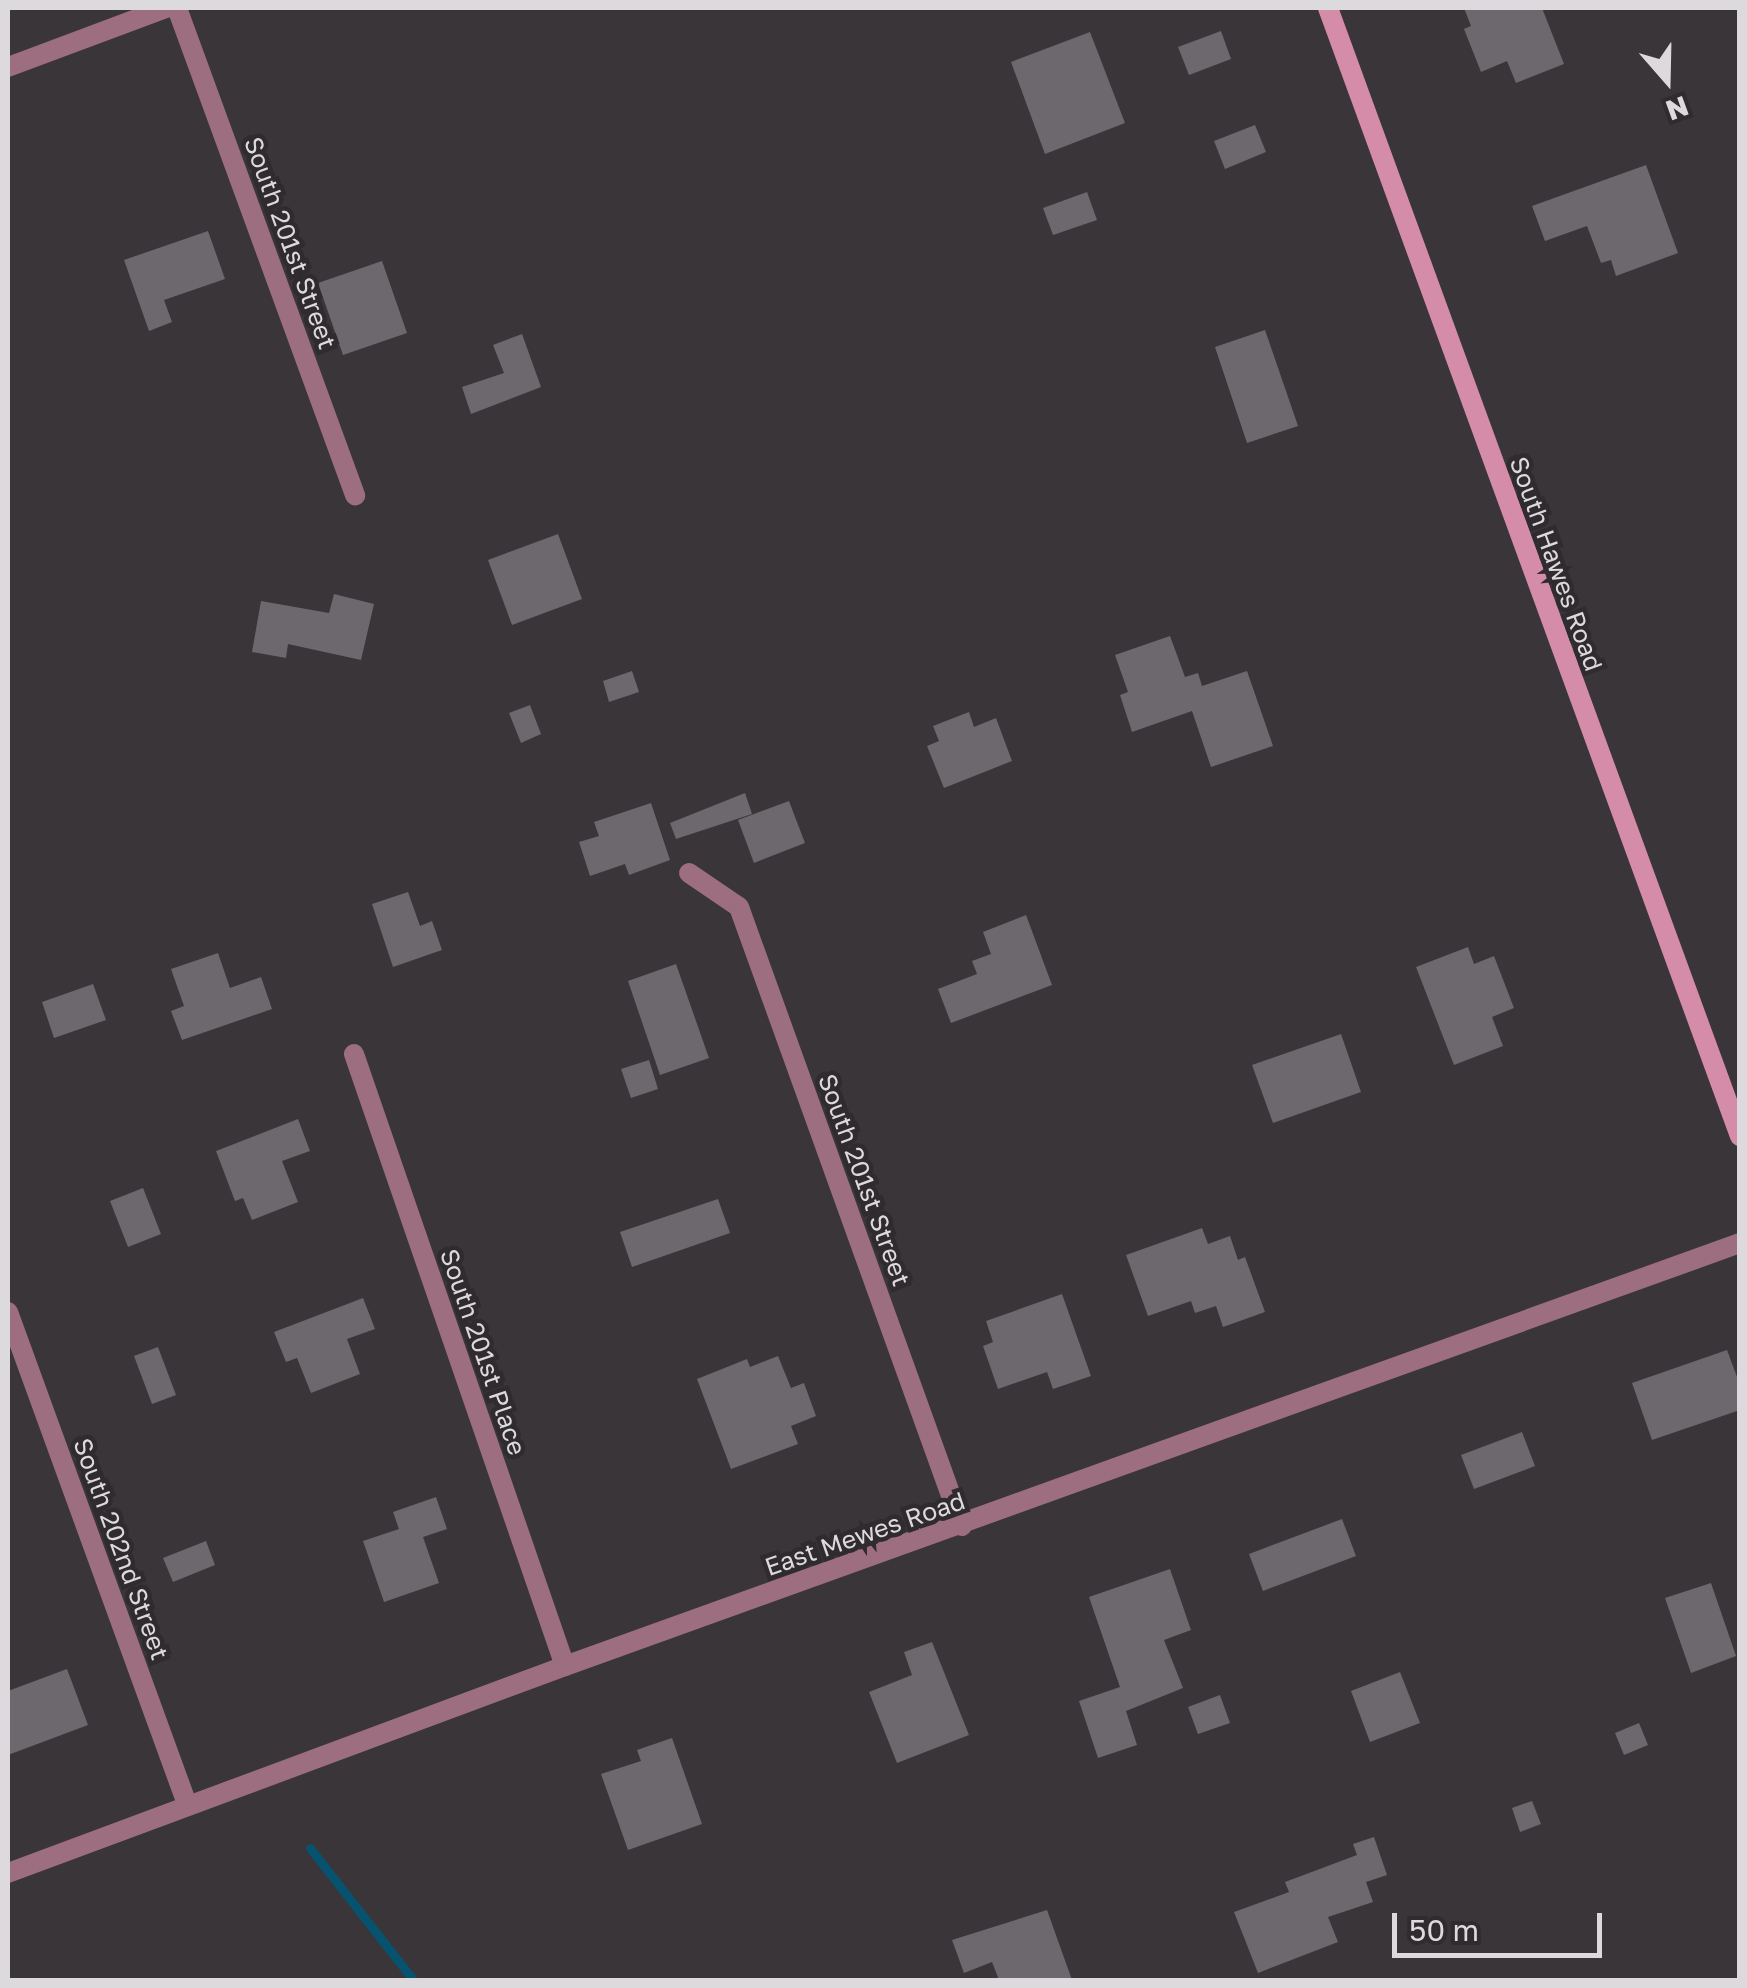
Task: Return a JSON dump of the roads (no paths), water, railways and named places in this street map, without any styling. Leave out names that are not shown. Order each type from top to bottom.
[{"type":"main road","name":"South Hawes Road","points":[[1328,8],[1740,1136]]},
{"type":"street","points":[[8,67],[144,12],[166,8]]},
{"type":"street","name":"South 201st Street","points":[[177,8],[355,495]]},
{"type":"street","name":"South 201st Street","points":[[690,872],[739,907],[962,1526]]},
{"type":"street","name":"South 201st Place","points":[[354,1054],[565,1666]]},
{"type":"street","name":"East Mewes Road","points":[[8,1872],[565,1666],[1740,1243]]},
{"type":"street","name":"South 202nd Street","points":[[8,1312],[187,1804]]},
{"type":"waterway","points":[[310,1848],[413,1980]]}]
